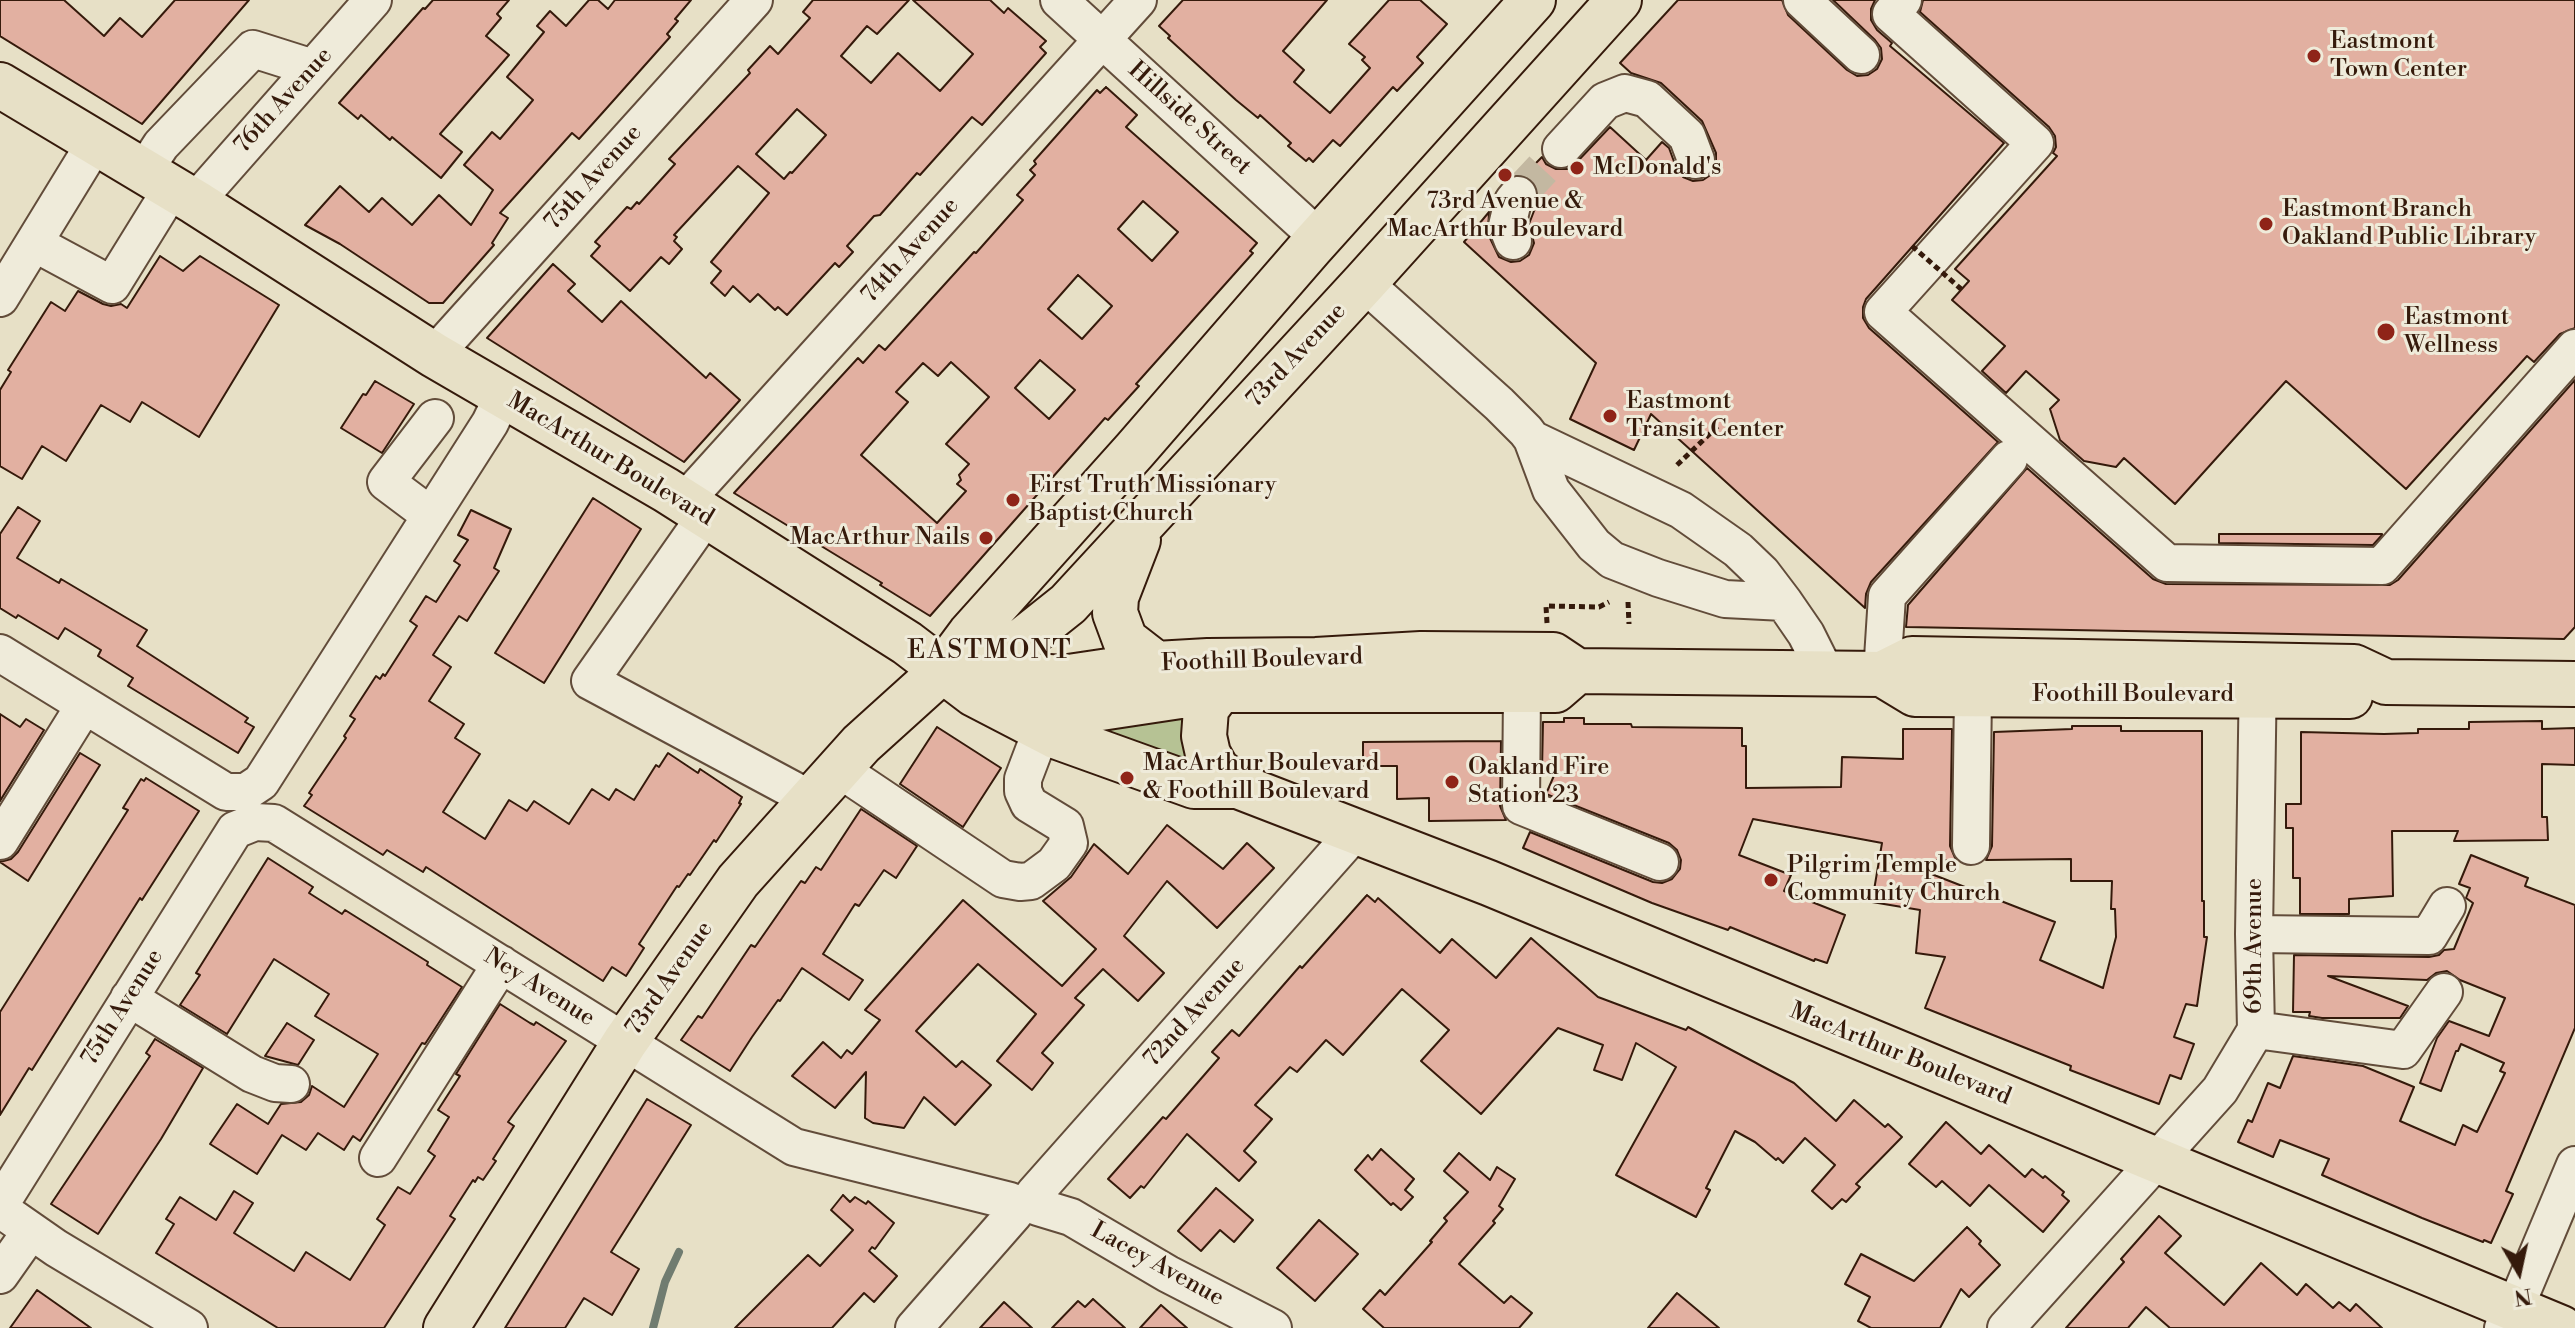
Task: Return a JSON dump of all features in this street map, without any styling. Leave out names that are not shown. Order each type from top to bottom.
[{"type":"main road","name":"73rd Avenue","points":[[446,1328],[625,1042],[738,881],[861,744],[944,669],[970,634],[1533,0]]},
{"type":"main road","name":"73rd Avenue","points":[[944,669],[1014,647],[1068,604],[1619,0]]},
{"type":"main road","name":"MacArthur Boulevard","points":[[0,85],[170,187],[434,355],[695,509],[944,669],[974,694],[1024,719],[1194,786],[1238,786]]},
{"type":"main road","points":[[1364,283],[1360,270],[1361,258],[1411,135]]},
{"type":"main road","points":[[1145,520],[1116,597],[1115,613],[1125,640],[1156,664]]},
{"type":"main road","name":"Foothill Boulevard","points":[[1024,719],[1220,690],[1421,672],[1553,655],[1577,671],[1882,674],[1912,659],[2258,680]]},
{"type":"main road","name":"Foothill Boulevard","points":[[944,669],[1062,678],[1156,664],[1421,672],[1522,690],[1555,690],[1577,671]]},
{"type":"main road","name":"Foothill Boulevard","points":[[1882,674],[1915,694],[2258,680],[2354,667],[2386,682],[2575,684]]},
{"type":"main road","name":"MacArthur Boulevard","points":[[1220,690],[1206,709],[1204,736],[1208,754],[1217,770],[1238,786],[1503,889],[2157,1161],[2509,1318],[2561,1328]]},
{"type":"street","name":"76th Avenue","points":[[170,187],[313,68],[373,0]]},
{"type":"street","name":"75th Avenue","points":[[434,355],[754,0]]},
{"type":"street","name":"Hillside Street","points":[[1059,0],[1319,238]]},
{"type":"street","name":"74th Avenue","points":[[825,785],[590,681],[695,509],[1138,0]]},
{"type":"street","points":[[1802,0],[1861,55]]},
{"type":"street","points":[[1903,0],[1891,14],[2035,143],[1883,312],[2167,563],[2382,566],[2575,348]]},
{"type":"street","points":[[34,243],[112,285],[170,187],[161,145],[253,49],[313,68]]},
{"type":"street","points":[[1561,149],[1605,101],[1625,93],[1647,99],[1687,136],[1696,160]]},
{"type":"street","points":[[0,298],[95,143]]},
{"type":"street","points":[[1513,241],[1507,226],[1513,201],[1518,195]]},
{"type":"street","points":[[1364,283],[1499,404],[1532,439],[1681,510],[1738,550],[1762,573],[1784,602],[1806,634],[1826,674]]},
{"type":"street","name":"75th Avenue","points":[[0,1207],[251,807],[261,782],[490,423],[503,396]]},
{"type":"street","points":[[430,515],[386,482],[435,418]]},
{"type":"street","points":[[1532,439],[1551,490],[1594,545],[1612,560],[1725,599],[1784,602]]},
{"type":"street","points":[[1882,674],[1887,596],[2009,459]]},
{"type":"street","name":"Ney Avenue","points":[[0,653],[794,1147],[1024,1204]]},
{"type":"street","name":"69th Avenue","points":[[2006,1328],[2220,1090],[2256,1030],[2254,934],[2258,680]]},
{"type":"street","points":[[1522,690],[1521,806],[1660,862]]},
{"type":"street","points":[[1971,846],[1973,694]]},
{"type":"street","points":[[0,841],[84,706]]},
{"type":"street","points":[[825,785],[1003,879],[1031,881],[1054,864],[1069,843],[1069,834],[1065,826],[1029,804],[1023,791],[1024,719]]},
{"type":"street","name":"72nd Avenue","points":[[914,1328],[1355,832]]},
{"type":"street","points":[[2254,934],[2429,936],[2447,906]]},
{"type":"street","points":[[378,1158],[501,964]]},
{"type":"street","points":[[2256,1030],[2403,1050],[2444,992]]},
{"type":"street","points":[[129,998],[252,1074],[275,1083],[291,1084]]},
{"type":"street","points":[[2509,1318],[2575,1165]]},
{"type":"street","name":"Lacey Avenue","points":[[1024,1204],[1071,1217],[1168,1274],[1273,1328]]},
{"type":"street","points":[[0,1207],[31,1231],[189,1328]]},
{"type":"street","points":[[0,1275],[31,1231]]},
{"type":"path","points":[[1912,246],[1961,289]]},
{"type":"path","points":[[1677,465],[1718,426]]},
{"type":"path","points":[[1547,623],[1546,606],[1599,607],[1609,602]]},
{"type":"path","points":[[1628,602],[1629,624]]},
{"type":"green space","points":[[1192,710],[1196,773],[1078,727]]},
{"type":"building","points":[[0,0],[64,0],[104,36],[120,18],[142,37],[175,0],[249,0],[142,124],[0,36]]},
{"type":"building","points":[[433,0],[509,0],[497,14],[501,18],[486,36],[509,55],[440,134],[462,152],[441,178],[392,137],[390,140],[361,115],[358,119],[339,103]]},
{"type":"building","points":[[589,0],[598,0],[608,9],[615,0],[691,0],[675,19],[678,21],[667,34],[670,37],[579,139],[572,133],[500,213],[508,218],[492,243],[494,245],[443,303],[429,303],[340,244],[305,225],[340,186],[369,212],[382,198],[412,225],[439,195],[471,225],[493,190],[464,165],[492,132],[500,139],[533,100],[507,77],[544,32],[537,26],[550,11],[566,26]]},
{"type":"building","points":[[813,0],[909,0],[877,34],[867,26],[841,56],[871,83],[898,53],[940,91],[973,54],[913,0],[990,0],[1004,13],[1008,8],[1046,41],[1040,47],[1046,53],[982,125],[972,117],[920,175],[917,173],[880,215],[874,216],[847,246],[853,252],[839,267],[835,263],[787,315],[778,307],[775,310],[758,294],[750,302],[733,286],[725,296],[711,283],[721,271],[711,262],[769,193],[738,166],[674,235],[677,237],[674,241],[682,249],[669,264],[661,257],[630,291],[591,256],[600,246],[595,242],[627,207],[631,209],[637,202],[639,204],[675,164],[669,159],[750,73],[748,70],[770,46],[778,54],[810,18],[803,12]],"holes":[[[797,109],[826,135],[784,179],[756,154]]]},
{"type":"building","points":[[1183,0],[1327,0],[1283,51],[1304,70],[1294,82],[1330,113],[1370,68],[1362,60],[1365,57],[1349,44],[1389,0],[1420,0],[1447,24],[1417,57],[1423,63],[1397,91],[1393,87],[1340,146],[1333,140],[1313,162],[1309,158],[1306,161],[1288,146],[1291,143],[1260,115],[1258,118],[1236,100],[1168,38],[1170,36],[1159,26]]},
{"type":"building","points":[[1678,0],[1782,0],[1788,15],[1857,76],[1868,75],[1877,69],[1882,59],[1881,48],[1833,0],[1875,0],[1871,20],[1892,43],[1890,46],[2004,143],[1866,299],[1863,307],[1863,318],[1869,328],[1998,442],[1871,582],[1865,608],[1651,414],[1634,450],[1570,419],[1596,363],[1464,242],[1489,212],[1488,234],[1499,257],[1511,262],[1529,255],[1534,243],[1529,224],[1539,198],[1532,179],[1524,175],[1542,157],[1546,164],[1556,169],[1568,169],[1610,127],[1646,160],[1662,142],[1669,148],[1683,177],[1693,181],[1703,180],[1712,174],[1716,153],[1702,121],[1661,83],[1631,73],[1620,63]]},
{"type":"building","points":[[1923,0],[2575,0],[2575,328],[2560,334],[2534,362],[2527,356],[2406,489],[2286,381],[2175,504],[2124,458],[2116,467],[2084,461],[2060,440],[2050,409],[2059,400],[2026,371],[2006,393],[1982,371],[2005,346],[1952,300],[1969,281],[1955,269],[2057,156],[2053,153],[2055,136],[2049,127],[1920,12]]},
{"type":"building","points":[[1106,87],[1137,115],[1126,127],[1257,243],[1250,251],[1253,253],[1136,384],[1139,386],[1108,420],[1105,418],[930,616],[880,585],[882,583],[734,493],[858,358],[863,363],[879,345],[885,350],[976,253],[1023,200],[1017,195],[1035,175],[1030,170],[1036,164],[1034,161],[1097,90],[1100,93]],"holes":[[[1143,201],[1178,232],[1152,261],[1118,229]],[[1078,275],[1112,306],[1082,339],[1048,309]],[[1040,360],[1075,390],[1049,419],[1015,388]],[[951,362],[989,397],[946,444],[969,464],[959,475],[961,480],[957,484],[966,491],[937,523],[861,455],[908,402],[896,392],[923,363],[938,376]]]},
{"type":"building","points":[[160,256],[183,271],[200,256],[279,305],[199,437],[142,402],[130,422],[101,405],[66,461],[42,446],[22,479],[0,466],[0,390],[11,372],[8,370],[51,302],[65,311],[78,291],[103,304],[121,304],[127,308]]},
{"type":"building","points":[[553,264],[575,284],[568,291],[602,322],[621,301],[706,378],[710,373],[740,400],[684,462],[487,338]]},
{"type":"building","points":[[2575,380],[2575,627],[2564,639],[1906,627],[1908,605],[2027,468],[2153,579],[2166,584],[2390,585],[2398,580]]},
{"type":"building","points":[[375,381],[414,404],[382,453],[341,428]]},
{"type":"building","points":[[593,498],[641,529],[544,683],[495,653]]},
{"type":"building","points":[[18,507],[40,521],[17,558],[59,583],[61,579],[147,630],[137,646],[248,718],[245,722],[254,727],[238,753],[128,686],[133,678],[98,656],[101,650],[65,628],[58,639],[0,608],[0,534]]},
{"type":"building","points":[[471,510],[511,529],[494,568],[499,571],[467,621],[459,616],[433,655],[451,667],[429,701],[464,724],[455,738],[480,754],[443,812],[485,839],[509,800],[527,811],[534,801],[569,824],[592,789],[609,800],[616,789],[634,800],[656,765],[659,767],[668,753],[698,773],[700,769],[742,797],[741,804],[716,842],[714,840],[690,875],[677,886],[639,944],[644,948],[626,976],[612,967],[603,981],[426,867],[423,872],[387,850],[383,855],[304,806],[312,795],[309,793],[346,738],[344,736],[355,719],[350,716],[376,676],[380,679],[383,674],[385,676],[417,626],[410,621],[426,596],[436,602],[460,565],[454,561],[468,540],[458,535]]},
{"type":"building","points":[[2219,534],[2382,535],[2373,545],[2219,543]]},
{"type":"building","points":[[0,714],[20,727],[26,719],[44,730],[0,801]]},
{"type":"building","points":[[1564,718],[1584,718],[1584,724],[1631,724],[1632,727],[1742,728],[1742,746],[1746,746],[1746,788],[1841,787],[1842,757],[1903,759],[1903,729],[1952,729],[1950,846],[1956,860],[1898,861],[2055,922],[2040,960],[2103,988],[2116,937],[2115,909],[2111,909],[2112,881],[2071,881],[2071,859],[1986,860],[1992,846],[1994,732],[2072,729],[2072,726],[2121,726],[2121,731],[2202,731],[2202,901],[2204,937],[2207,937],[2197,1006],[2186,1004],[2174,1037],[2194,1044],[2181,1079],[2170,1075],[2159,1104],[1925,1008],[1945,957],[1916,953],[1920,910],[1872,902],[1882,843],[1753,819],[1739,855],[1791,875],[1784,891],[1845,915],[1827,963],[1814,961],[1730,927],[1728,930],[1652,903],[1523,848],[1530,832],[1653,882],[1672,879],[1680,869],[1677,850],[1669,843],[1546,794],[1556,771],[1542,771],[1543,722],[1564,722]]},
{"type":"building","points":[[2542,721],[2542,729],[2575,728],[2575,765],[2542,764],[2542,817],[2547,817],[2548,840],[2454,841],[2458,831],[2392,831],[2393,896],[2349,899],[2349,914],[2300,914],[2300,878],[2293,878],[2293,828],[2286,828],[2286,804],[2301,804],[2301,732],[2418,733],[2418,729],[2469,729],[2469,722]]},
{"type":"building","points":[[937,727],[1001,768],[963,827],[900,784]]},
{"type":"building","name":"Oakland Fire Station 23","points":[[1501,741],[1500,806],[1506,820],[1429,821],[1429,798],[1397,799],[1397,766],[1363,766],[1363,742]]},
{"type":"building","points":[[80,753],[100,765],[28,881],[0,862],[11,859],[18,852]]},
{"type":"building","points":[[146,778],[199,811],[0,1115],[0,1012],[128,810],[123,808],[141,779],[144,781]]},
{"type":"building","points":[[861,809],[917,846],[896,878],[884,870],[859,906],[855,904],[823,954],[863,980],[849,1000],[802,968],[730,1071],[681,1040],[698,1016],[702,1018],[751,945],[755,947],[801,881],[805,883],[816,867],[821,870]]},
{"type":"building","points":[[1167,825],[1223,869],[1247,843],[1274,868],[1217,928],[1167,881],[1124,936],[1164,973],[1138,1001],[1103,969],[1075,998],[1084,1005],[1042,1053],[1053,1063],[1032,1090],[997,1061],[1036,1014],[978,964],[916,1031],[956,1067],[962,1061],[991,1085],[955,1125],[924,1097],[904,1128],[873,1123],[865,1118],[866,1072],[835,1108],[792,1076],[823,1042],[841,1058],[847,1050],[852,1054],[880,1020],[865,1010],[963,900],[1062,986],[1096,949],[1043,901],[1071,877],[1094,844],[1128,874]]},
{"type":"building","points":[[2471,855],[2528,878],[2525,886],[2575,905],[2575,1028],[2506,1191],[2513,1194],[2491,1243],[2422,1218],[2322,1175],[2329,1159],[2280,1140],[2273,1157],[2238,1142],[2248,1120],[2252,1122],[2268,1083],[2280,1088],[2293,1056],[2363,1066],[2414,1087],[2400,1121],[2455,1145],[2463,1125],[2477,1132],[2505,1073],[2500,1071],[2504,1063],[2461,1044],[2441,1091],[2420,1083],[2437,1038],[2449,1021],[2489,1036],[2505,998],[2460,980],[2447,971],[2436,973],[2427,980],[2328,976],[2408,1006],[2400,1018],[2322,1018],[2309,1016],[2310,1012],[2293,1012],[2294,955],[2429,957],[2454,949],[2473,903],[2466,898],[2470,888],[2459,884]]},
{"type":"building","points":[[268,858],[313,887],[309,893],[342,914],[345,910],[462,987],[425,1044],[422,1043],[360,1141],[353,1136],[344,1150],[318,1133],[306,1150],[282,1135],[257,1174],[210,1144],[237,1104],[268,1124],[281,1104],[301,1102],[309,1095],[312,1086],[344,1107],[378,1054],[315,1016],[329,994],[274,959],[227,1034],[180,1005],[200,975],[196,973]]},
{"type":"building","points":[[1367,895],[1375,902],[1378,898],[1440,953],[1452,939],[1496,978],[1531,938],[1598,997],[1686,1030],[1688,1027],[1794,1083],[1836,1121],[1854,1100],[1885,1127],[1888,1124],[1902,1137],[1856,1184],[1860,1187],[1846,1202],[1842,1199],[1832,1209],[1812,1191],[1835,1165],[1805,1138],[1783,1163],[1735,1131],[1706,1188],[1710,1190],[1696,1217],[1616,1175],[1676,1067],[1636,1043],[1622,1080],[1594,1070],[1603,1045],[1558,1028],[1481,1114],[1421,1061],[1449,1030],[1402,989],[1343,1055],[1326,1040],[1297,1072],[1290,1067],[1255,1105],[1272,1119],[1244,1151],[1256,1162],[1239,1181],[1187,1134],[1144,1188],[1141,1186],[1130,1198],[1108,1179],[1219,1058],[1212,1052],[1232,1030],[1239,1036]]},
{"type":"building","points":[[500,1004],[566,1041],[508,1122],[514,1126],[493,1159],[496,1161],[483,1180],[478,1177],[475,1182],[473,1180],[450,1216],[455,1219],[384,1328],[278,1328],[156,1253],[174,1224],[166,1219],[180,1197],[216,1220],[234,1191],[253,1203],[234,1233],[294,1271],[306,1252],[350,1280],[385,1225],[377,1219],[398,1187],[410,1194],[435,1156],[428,1151],[449,1117],[438,1110],[460,1076],[456,1074]]},
{"type":"building","points":[[287,1023],[314,1040],[298,1065],[265,1056]]},
{"type":"building","points":[[155,1039],[203,1068],[161,1139],[98,1234],[51,1204],[150,1056],[146,1053]]},
{"type":"building","points":[[647,1099],[691,1125],[611,1252],[639,1269],[612,1315],[584,1298],[565,1328],[505,1328]]},
{"type":"building","points":[[1946,1122],[1981,1154],[1989,1145],[2025,1177],[2032,1169],[2064,1192],[2062,1195],[2069,1201],[2043,1232],[1989,1185],[1970,1206],[1942,1181],[1936,1187],[1909,1164]]},
{"type":"building","points":[[1381,1149],[1414,1179],[1405,1190],[1413,1197],[1401,1210],[1393,1203],[1391,1205],[1355,1170],[1368,1155],[1372,1160]]},
{"type":"building","points":[[1459,1153],[1490,1180],[1497,1167],[1515,1179],[1499,1206],[1503,1209],[1493,1221],[1495,1223],[1459,1264],[1504,1303],[1511,1296],[1532,1313],[1519,1328],[1384,1328],[1363,1309],[1380,1290],[1385,1295],[1432,1242],[1447,1221],[1444,1218],[1468,1192],[1444,1171]]},
{"type":"building","points":[[1216,1188],[1253,1220],[1234,1242],[1220,1230],[1201,1251],[1178,1231]]},
{"type":"building","points":[[843,1195],[850,1202],[855,1197],[866,1204],[868,1201],[894,1223],[875,1249],[872,1247],[869,1251],[897,1276],[874,1302],[864,1293],[832,1328],[735,1328],[808,1255],[820,1266],[853,1230],[831,1210]]},
{"type":"building","points":[[2159,1216],[2181,1236],[2165,1253],[2224,1305],[2261,1263],[2297,1295],[2306,1284],[2333,1308],[2339,1302],[2350,1311],[2356,1304],[2382,1328],[2170,1328],[2146,1307],[2128,1328],[2066,1328],[2124,1262],[2121,1259]]},
{"type":"building","points":[[1319,1220],[1358,1254],[1315,1301],[1277,1268]]},
{"type":"building","points":[[1967,1227],[2000,1265],[1969,1297],[1961,1289],[1940,1328],[1871,1328],[1858,1321],[1870,1297],[1845,1284],[1861,1254],[1914,1281]]},
{"type":"building","points":[[37,1290],[91,1328],[10,1328]]},
{"type":"building","points":[[1677,1293],[1719,1328],[1648,1328]]},
{"type":"building","points":[[1093,1299],[1125,1328],[1052,1328],[1078,1301],[1085,1307]]},
{"type":"building","points":[[1004,1302],[1032,1328],[980,1328]]},
{"type":"building","points":[[1161,1305],[1187,1328],[1140,1328]]},
{"type":"waterway","points":[[653,1328],[665,1282],[679,1252]]},
{"type":"tunnel","points":[[1518,195],[1561,149]]},
{"type":"place","name":"Eastmont Town Center","points":[[2314,56]]},
{"type":"place","name":"McDonald's","points":[[1577,168]]},
{"type":"place","name":"73rd Avenue & MacArthur Boulevard","points":[[1505,175]]},
{"type":"place","name":"Eastmont Branch Oakland Public Library","points":[[2266,224]]},
{"type":"place","name":"Eastmont Wellness","points":[[2386,332]]},
{"type":"place","name":"Eastmont Transit Center","points":[[1610,416]]},
{"type":"place","name":"First Truth Missionary Baptist Church","points":[[1013,500]]},
{"type":"place","name":"MacArthur Nails","points":[[986,538]]},
{"type":"place","name":"MacArthur Boulevard & Foothill Boulevard","points":[[1127,778]]},
{"type":"place","name":"Oakland Fire Station 23","points":[[1452,782]]},
{"type":"place","name":"Pilgrim Temple Community Church","points":[[1771,880]]},
{"type":"district","name":"EASTMONT","points":[[990,652]]}]
